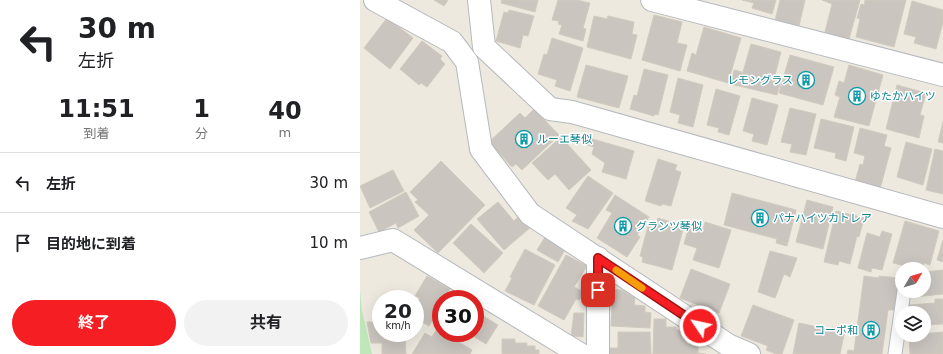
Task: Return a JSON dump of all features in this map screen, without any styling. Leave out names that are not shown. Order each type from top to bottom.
[{"type":"street","points":[[375,0],[452,42],[467,62],[481,149],[530,214],[728,345],[749,354]]},
{"type":"street","points":[[478,0],[484,47],[550,109],[580,114],[943,218]]},
{"type":"street","points":[[652,0],[943,75]]},
{"type":"street","points":[[360,248],[393,240],[580,354]]},
{"type":"street","points":[[598,258],[598,354]]},
{"type":"lane","points":[[895,354],[903,298]]},
{"type":"green space","points":[[360,290],[362,311],[372,354],[360,354]]},
{"type":"building","points":[[434,0],[448,0],[444,6]]},
{"type":"building","points":[[502,0],[538,0],[535,12],[501,3]]},
{"type":"building","points":[[558,0],[577,0],[590,3],[583,28],[586,29],[583,41],[559,34],[562,25],[558,24],[559,21],[552,20]]},
{"type":"building","points":[[742,0],[776,0],[772,14],[752,8],[754,3]]},
{"type":"building","points":[[780,0],[805,0],[799,26],[775,21]]},
{"type":"building","points":[[822,0],[860,0],[849,39],[825,32],[832,4]]},
{"type":"building","points":[[865,0],[906,0],[894,47],[856,37],[860,19],[857,18],[861,4],[864,5]]},
{"type":"building","points":[[912,1],[943,10],[943,22],[936,49],[914,43],[916,37],[904,34]]},
{"type":"building","points":[[509,10],[534,16],[528,36],[523,35],[520,48],[496,41],[504,12],[508,13]]},
{"type":"building","points":[[654,15],[682,22],[677,43],[687,45],[680,71],[642,60]]},
{"type":"building","points":[[594,16],[607,19],[608,16],[634,22],[632,34],[637,35],[631,59],[587,47]]},
{"type":"building","points":[[387,18],[413,38],[390,69],[364,48]]},
{"type":"building","points":[[704,27],[741,38],[728,83],[687,71],[692,53],[696,55]]},
{"type":"building","points":[[552,38],[583,48],[570,91],[555,86],[557,80],[538,74],[544,54],[547,55]]},
{"type":"building","points":[[422,41],[442,56],[440,59],[445,64],[427,87],[421,83],[419,85],[400,69]]},
{"type":"building","points":[[751,44],[781,52],[774,79],[781,81],[777,95],[739,86]]},
{"type":"building","name":"レモングラス","points":[[790,55],[834,67],[823,105],[779,93]]},
{"type":"building","points":[[586,65],[628,76],[619,108],[577,97]]},
{"type":"building","name":"ゆたかハイツ","points":[[849,65],[883,75],[869,126],[834,117],[840,97],[835,95],[839,81],[844,83]]},
{"type":"building","points":[[644,69],[668,75],[658,115],[655,114],[654,116],[630,109],[634,95],[637,96]]},
{"type":"building","points":[[734,70],[742,72],[738,86],[731,84]]},
{"type":"building","points":[[678,78],[703,85],[693,127],[678,123],[680,115],[670,112]]},
{"type":"building","points":[[897,85],[926,93],[920,115],[924,116],[919,138],[886,129]]},
{"type":"building","points":[[716,89],[740,96],[729,135],[718,132],[719,128],[707,125]]},
{"type":"building","points":[[752,98],[778,105],[767,145],[752,141],[754,134],[743,131]]},
{"type":"building","points":[[790,108],[816,114],[806,155],[790,152],[792,144],[781,142]]},
{"type":"building","name":"ルーエ琴似","points":[[534,109],[559,135],[522,170],[516,164],[512,167],[489,142],[520,113],[525,118]]},
{"type":"building","points":[[821,119],[854,127],[846,161],[835,158],[836,153],[814,148]]},
{"type":"building","points":[[943,122],[943,143],[938,142]]},
{"type":"building","points":[[860,128],[887,135],[884,146],[891,148],[880,189],[855,182],[860,164],[863,165],[865,156],[854,153]]},
{"type":"building","points":[[561,137],[591,170],[569,190],[555,174],[548,180],[532,163]]},
{"type":"building","points":[[589,138],[634,151],[626,179],[602,172],[605,163],[592,154],[594,147],[587,145]]},
{"type":"building","points":[[906,142],[932,149],[923,185],[897,177]]},
{"type":"building","points":[[935,149],[943,151],[943,194],[926,190]]},
{"type":"building","points":[[658,159],[677,165],[675,170],[681,172],[671,206],[662,204],[661,206],[645,201]]},
{"type":"building","points":[[441,161],[485,205],[438,253],[414,230],[429,215],[415,202],[418,200],[410,192]]},
{"type":"building","points":[[393,170],[404,191],[370,208],[360,186]]},
{"type":"building","points":[[588,176],[613,193],[588,229],[572,221],[577,215],[566,208]]},
{"type":"building","points":[[406,192],[419,216],[398,228],[396,223],[379,232],[369,212]]},
{"type":"building","name":"パナハイツカトレア","points":[[732,193],[796,210],[787,246],[776,243],[777,239],[724,225]]},
{"type":"building","name":"グランツ琴似","points":[[615,195],[649,217],[637,235],[640,237],[627,257],[597,238],[612,213],[606,210]]},
{"type":"building","points":[[807,200],[833,207],[823,249],[796,242]]},
{"type":"building","points":[[498,202],[514,221],[520,215],[531,227],[504,250],[477,219]]},
{"type":"building","points":[[836,211],[864,218],[859,237],[857,236],[850,264],[839,261],[838,265],[824,262]]},
{"type":"building","points":[[658,218],[684,226],[672,270],[642,262],[643,257],[640,256],[648,226],[655,228]]},
{"type":"building","points":[[905,221],[939,231],[931,262],[893,263]]},
{"type":"building","points":[[705,222],[731,230],[719,268],[693,260],[697,248],[684,244],[689,226],[703,230]]},
{"type":"building","points":[[471,224],[503,253],[484,273],[453,243]]},
{"type":"building","points":[[882,231],[892,234],[882,270],[872,268],[871,272],[858,268],[867,233],[880,237]]},
{"type":"building","points":[[545,237],[566,248],[558,262],[537,250]]},
{"type":"building","points":[[943,240],[943,262],[937,260]]},
{"type":"building","points":[[525,249],[555,265],[534,305],[505,291],[512,278],[510,277]]},
{"type":"building","points":[[770,251],[797,258],[790,277],[784,274],[775,298],[758,292]]},
{"type":"building","points":[[566,255],[587,266],[574,287],[584,292],[579,300],[576,299],[564,320],[538,306]]},
{"type":"building","points":[[691,269],[730,284],[719,313],[680,298]]},
{"type":"building","points":[[943,270],[943,294],[931,295],[931,271]]},
{"type":"building","points":[[427,276],[450,289],[432,290],[432,321],[429,326],[424,323],[424,290],[419,290]]},
{"type":"building","name":"コーポ和","points":[[864,276],[879,278],[879,276],[895,278],[895,298],[896,298],[895,310],[888,310],[882,354],[847,354],[848,350],[854,351]]},
{"type":"building","points":[[603,289],[622,290],[635,298],[634,305],[645,306],[645,312],[651,313],[650,328],[611,326],[612,306],[603,305]]},
{"type":"building","points":[[935,299],[943,299],[943,324],[931,325],[931,306],[909,305],[935,303]]},
{"type":"building","points":[[753,305],[794,320],[782,354],[776,354],[766,350],[768,346],[741,336]]},
{"type":"building","points":[[574,313],[584,313],[583,337],[571,336]]},
{"type":"building","points":[[484,316],[498,325],[486,344],[483,342],[484,342]]},
{"type":"building","points":[[654,319],[666,319],[666,327],[676,327],[676,330],[683,330],[683,334],[687,333],[686,343],[698,344],[698,353],[706,354],[653,354]]},
{"type":"building","points":[[367,322],[372,322],[372,342],[405,342],[406,354],[382,354],[382,343],[371,343]]},
{"type":"building","points":[[799,323],[831,330],[832,327],[845,330],[840,354],[793,354]]},
{"type":"building","points":[[618,332],[650,332],[651,354],[605,354],[605,348],[618,348]]},
{"type":"building","points":[[943,332],[943,354],[910,354],[909,342],[931,342],[931,333]]},
{"type":"building","points":[[425,333],[432,337],[432,342],[459,342],[472,350],[470,354],[412,354],[419,342],[424,342]]},
{"type":"building","points":[[502,339],[515,339],[515,343],[527,343],[527,346],[535,346],[535,350],[539,350],[539,354],[502,354]]},
{"type":"slow traffic","points":[[616,270],[642,288]]},
{"type":"place","name":"レモングラス","points":[[806,80]]},
{"type":"place","name":"ゆたかハイツ","points":[[857,96]]},
{"type":"place","name":"ルーエ琴似","points":[[524,139]]},
{"type":"place","name":"パナハイツカトレア","points":[[760,218]]},
{"type":"place","name":"グランツ琴似","points":[[623,226]]},
{"type":"place","name":"コーポ和","points":[[871,330]]},
{"type":"route","points":[[598,290],[598,258],[700,326]]}]
